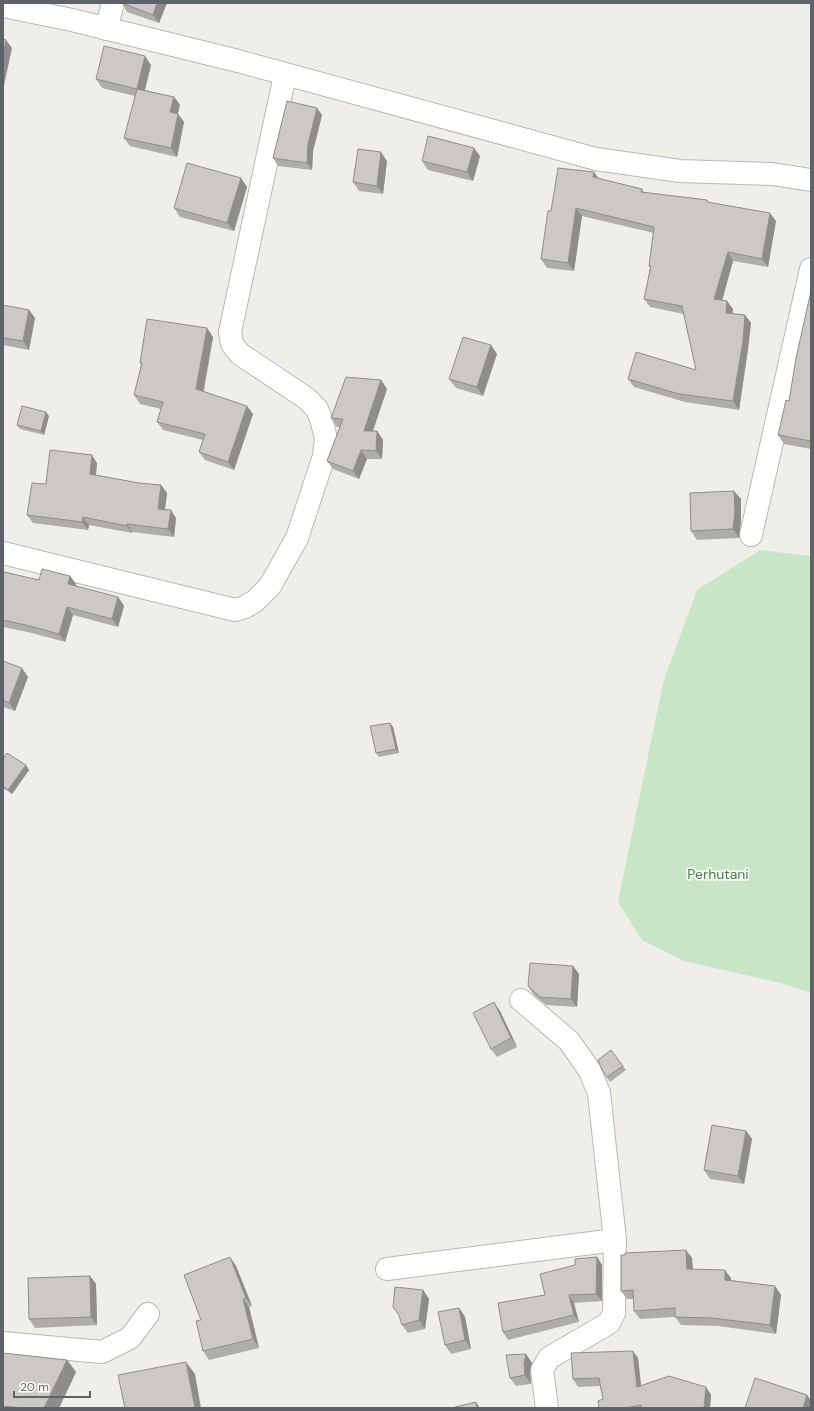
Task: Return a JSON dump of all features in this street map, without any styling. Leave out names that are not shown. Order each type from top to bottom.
[{"type":"street","points":[[106,29],[114,3]]},
{"type":"street","points":[[3,6],[238,61],[596,159],[680,171],[772,174],[811,180]]},
{"type":"street","points":[[3,554],[235,610],[246,607],[270,586],[297,538],[324,456],[326,439],[317,408],[306,398],[240,354],[232,344],[230,332],[285,75]]},
{"type":"street","points":[[751,535],[811,269]]},
{"type":"street","points":[[521,1000],[569,1041],[590,1071],[599,1093],[615,1240],[614,1313],[609,1323],[549,1358],[542,1370],[547,1408]]},
{"type":"street","points":[[387,1269],[615,1240]]},
{"type":"street","points":[[3,1342],[102,1352],[130,1338],[148,1314]]},
{"type":"green space","name":"Perhutani","points":[[760,550],[811,556],[811,993],[781,983],[684,961],[642,940],[618,902],[663,683],[697,590]]},
{"type":"building","points":[[122,3],[157,3],[153,15]]},
{"type":"building","points":[[3,39],[6,40],[3,55]]},
{"type":"building","points":[[104,46],[145,56],[137,89],[96,79]]},
{"type":"building","points":[[137,89],[174,97],[170,112],[178,114],[171,148],[124,138]]},
{"type":"building","points":[[287,101],[317,108],[308,144],[307,163],[273,158]]},
{"type":"building","points":[[428,136],[474,148],[467,172],[422,161]]},
{"type":"building","points":[[358,149],[381,152],[377,186],[353,182]]},
{"type":"building","points":[[187,163],[241,178],[227,223],[174,208]]},
{"type":"building","points":[[558,168],[594,172],[593,177],[642,189],[641,192],[707,200],[707,202],[770,213],[762,259],[728,252],[714,299],[727,301],[726,313],[745,315],[743,341],[733,401],[679,394],[628,379],[636,352],[696,370],[682,306],[644,299],[651,266],[649,266],[654,227],[576,208],[568,263],[541,259],[548,211],[551,211]]},
{"type":"building","points":[[811,291],[811,441],[778,435],[786,400],[789,401],[796,358]]},
{"type":"building","points":[[3,305],[29,310],[23,341],[3,338]]},
{"type":"building","points":[[147,319],[207,328],[196,389],[247,406],[228,462],[199,452],[205,434],[157,422],[163,402],[134,395],[142,363],[140,363]]},
{"type":"building","points":[[463,337],[491,345],[477,387],[449,379]]},
{"type":"building","points":[[346,377],[381,380],[364,431],[377,431],[376,451],[361,450],[353,471],[327,461],[343,419],[331,418]]},
{"type":"building","points":[[22,406],[46,412],[41,431],[17,425]]},
{"type":"building","points":[[50,450],[92,455],[90,474],[139,483],[161,485],[158,509],[171,510],[168,529],[127,524],[127,526],[83,517],[82,522],[27,515],[32,483],[46,484]]},
{"type":"building","points":[[734,491],[735,512],[733,529],[691,531],[690,493]]},
{"type":"building","points":[[42,569],[70,576],[68,584],[118,597],[112,619],[67,607],[59,634],[3,620],[4,572],[39,580]]},
{"type":"building","points":[[3,661],[22,668],[9,703],[3,700]]},
{"type":"building","points":[[390,723],[396,749],[376,753],[370,726]]},
{"type":"building","points":[[7,753],[26,765],[8,790],[3,786],[3,759]]},
{"type":"building","points":[[530,963],[573,966],[571,999],[540,997],[528,986]]},
{"type":"building","points":[[494,1002],[511,1038],[491,1049],[473,1013]]},
{"type":"building","points":[[611,1050],[623,1066],[607,1077],[598,1060]]},
{"type":"building","points":[[712,1125],[746,1131],[738,1176],[704,1170]]},
{"type":"building","points":[[686,1250],[687,1269],[725,1270],[725,1280],[775,1286],[770,1325],[712,1318],[675,1317],[675,1308],[634,1311],[633,1290],[621,1291],[621,1255],[625,1255],[625,1253]]},
{"type":"building","points":[[230,1257],[246,1298],[243,1299],[253,1339],[203,1351],[196,1321],[201,1320],[184,1275]]},
{"type":"building","points":[[597,1257],[596,1294],[569,1295],[574,1315],[503,1332],[498,1303],[545,1295],[540,1274],[575,1265],[575,1259]]},
{"type":"building","points":[[90,1276],[91,1317],[29,1319],[28,1278]]},
{"type":"building","points":[[395,1287],[423,1290],[419,1320],[402,1325],[399,1315],[393,1307]]},
{"type":"building","points":[[459,1308],[465,1340],[445,1345],[438,1312]]},
{"type":"building","points":[[633,1351],[637,1387],[669,1376],[706,1387],[704,1408],[641,1408],[641,1405],[625,1408],[599,1408],[598,1401],[603,1399],[599,1378],[573,1379],[571,1353]]},
{"type":"building","points":[[3,1353],[67,1360],[44,1408],[3,1406]]},
{"type":"building","points":[[526,1354],[524,1363],[525,1375],[510,1378],[506,1355]]},
{"type":"building","points":[[186,1362],[195,1408],[125,1408],[118,1375]]},
{"type":"building","points":[[755,1378],[807,1395],[803,1408],[745,1408]]},
{"type":"building","points":[[476,1402],[477,1408],[455,1408],[455,1407]]}]
